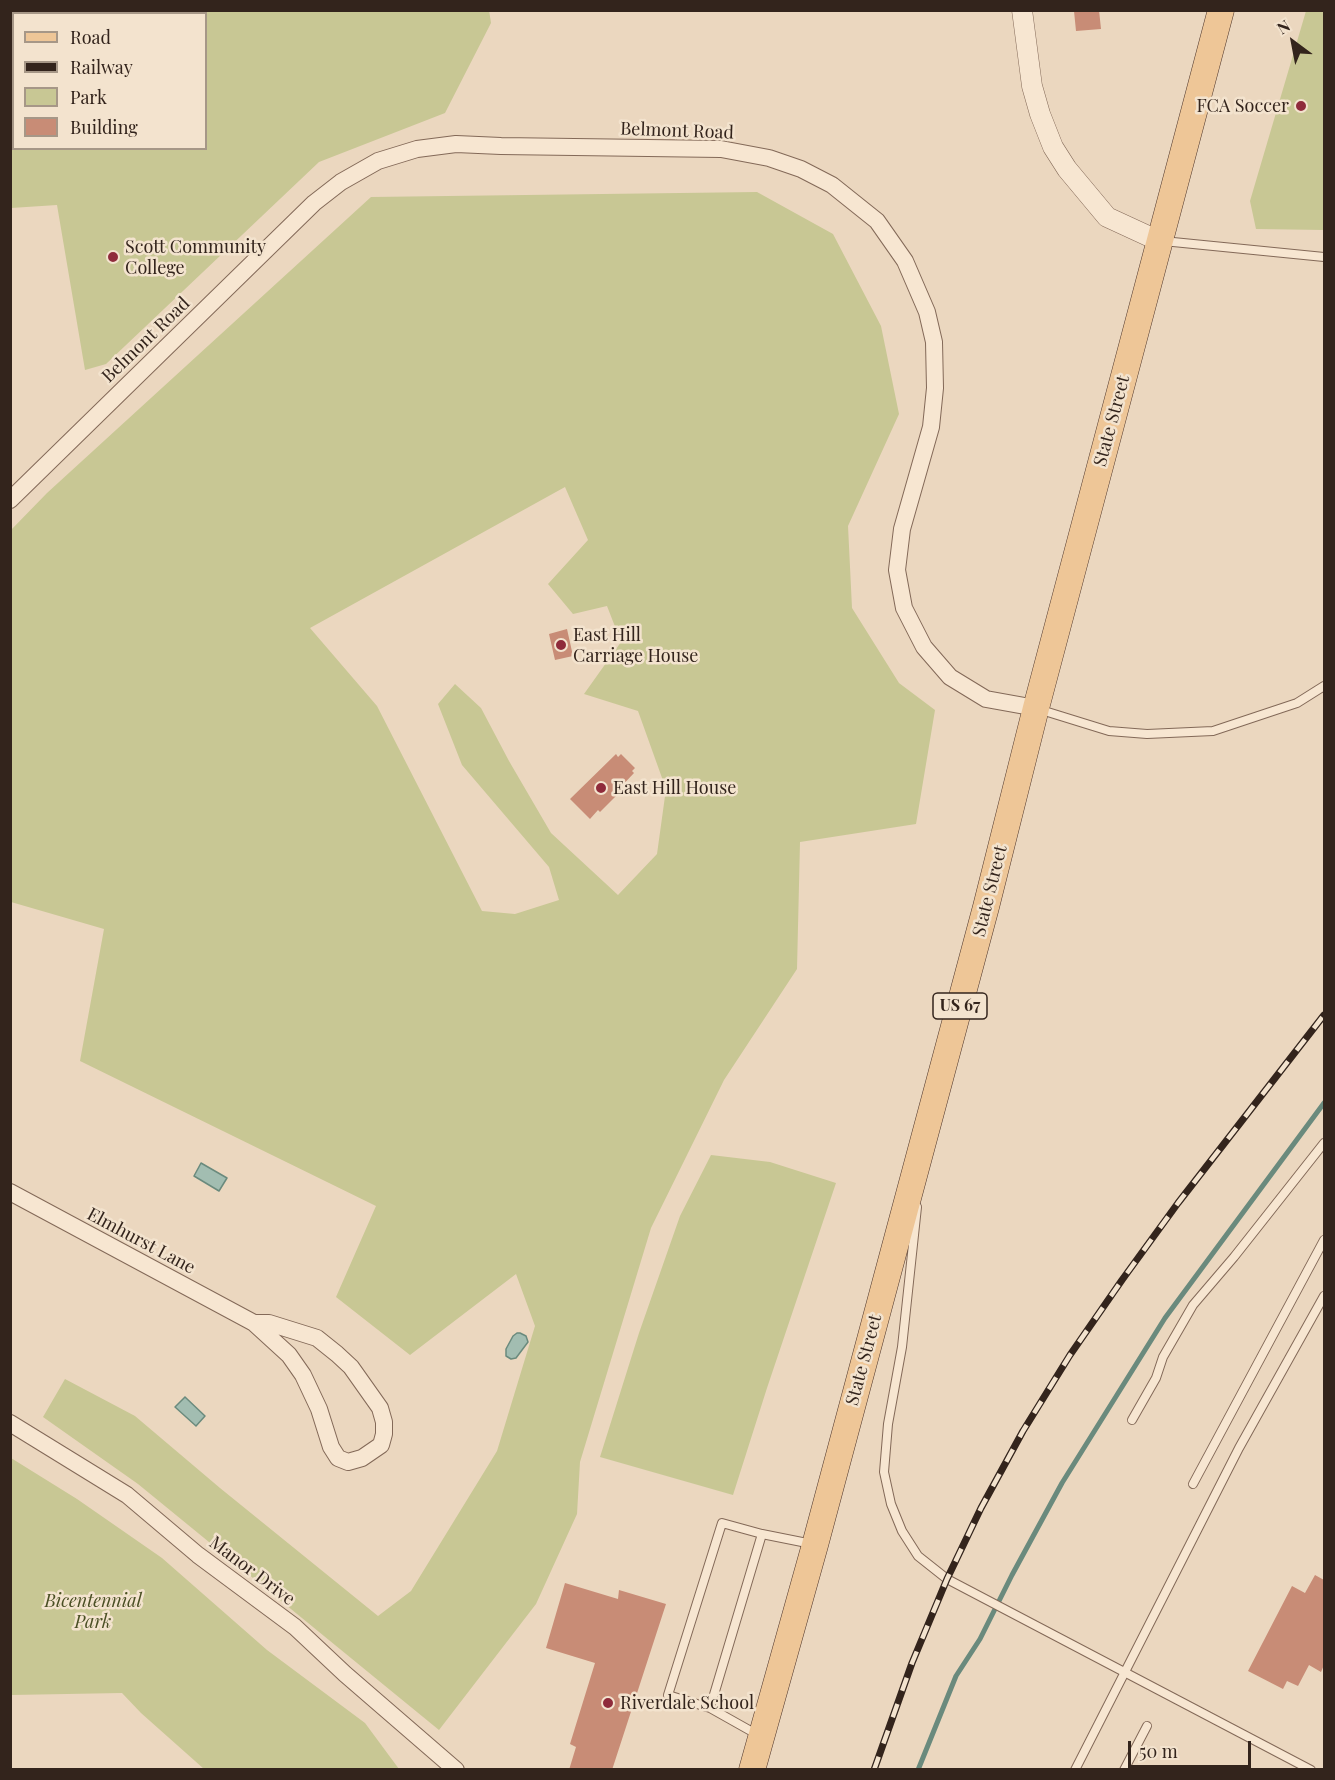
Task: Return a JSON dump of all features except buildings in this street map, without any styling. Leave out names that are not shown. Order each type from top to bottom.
[{"type":"main road","name":"State Street","points":[[752,1770],[815,1545],[986,907],[1036,708],[1221,10]]},
{"type":"street","points":[[1022,10],[1032,86],[1053,147],[1067,169],[1107,217],[1160,241]]},
{"type":"street","name":"Belmont Road","points":[[10,500],[314,203],[341,182],[378,161],[417,149],[456,144],[501,147],[722,149],[769,158],[801,169],[832,185],[878,221],[905,261],[927,312],[934,342],[935,388],[931,427],[902,529],[897,570],[904,608],[924,647],[950,677],[986,699],[1036,708]]},
{"type":"street","name":"Elmhurst Lane","points":[[10,1192],[254,1323],[289,1355],[303,1375],[319,1409],[331,1447],[338,1458],[348,1462],[362,1458],[381,1445],[384,1422],[380,1408],[351,1368],[337,1354],[317,1338],[269,1323],[254,1323]]},
{"type":"street","name":"Manor Drive","points":[[10,1423],[127,1495],[198,1555],[295,1627],[345,1674],[456,1770]]},
{"type":"lane","points":[[1160,241],[1324,257]]},
{"type":"lane","points":[[1036,708],[1109,731],[1147,734],[1213,731],[1297,702],[1324,686]]},
{"type":"lane","points":[[919,1192],[926,1132]]},
{"type":"lane","points":[[1132,1420],[1156,1378],[1162,1357],[1193,1305],[1324,1143]]},
{"type":"lane","points":[[918,1204],[902,1347],[888,1424],[884,1472],[891,1504],[902,1531],[918,1556],[947,1579],[1311,1770]]},
{"type":"lane","points":[[1193,1484],[1324,1240]]},
{"type":"lane","points":[[1075,1770],[1239,1448],[1324,1296]]},
{"type":"lane","points":[[762,1738],[710,1708],[668,1695],[722,1523],[815,1545]]},
{"type":"lane","points":[[710,1708],[762,1534]]},
{"type":"lane","points":[[1124,1770],[1147,1726]]},
{"type":"green space","points":[[489,10],[491,23],[445,113],[319,162],[106,364],[85,370],[57,205],[11,208],[11,11]]},
{"type":"green space","name":"FCA Soccer","points":[[1306,11],[1324,11],[1324,230],[1256,229],[1250,201]]},
{"type":"green space","points":[[757,192],[833,234],[881,326],[899,414],[848,526],[852,608],[899,683],[935,710],[916,824],[800,842],[797,969],[724,1080],[651,1228],[580,1462],[577,1514],[536,1604],[439,1730],[138,1484],[43,1417],[65,1379],[135,1416],[378,1616],[411,1591],[497,1451],[535,1326],[516,1274],[410,1355],[336,1297],[376,1206],[80,1061],[104,929],[11,902],[11,530],[47,493],[371,197]],"holes":[[[565,487],[588,540],[548,584],[573,614],[607,606],[621,642],[584,694],[638,711],[666,789],[657,854],[618,895],[551,833],[481,708],[455,684],[438,704],[462,765],[549,867],[559,900],[515,914],[482,911],[377,706],[310,628]]]},
{"type":"green space","points":[[711,1155],[770,1162],[836,1183],[733,1495],[600,1457],[639,1333],[680,1216]]},
{"type":"green space","name":"Bicentennial Park","points":[[11,1458],[77,1499],[162,1558],[267,1650],[365,1723],[399,1769],[204,1769],[122,1693],[11,1695]]},
{"type":"shaded area","points":[[201,1163],[227,1178],[219,1191],[194,1176]]},
{"type":"shaded area","points":[[517,1333],[526,1336],[528,1342],[516,1358],[511,1359],[506,1356],[506,1349]]},
{"type":"shaded area","points":[[185,1397],[205,1416],[196,1426],[175,1407]]},
{"type":"waterway","points":[[918,1770],[956,1676],[980,1639],[1062,1483],[1165,1318],[1324,1103]]},
{"type":"railway","points":[[874,1770],[912,1663],[947,1579],[981,1508],[1023,1431],[1070,1355],[1122,1280],[1178,1203],[1324,1015]]},
{"type":"place","name":"FCA Soccer","points":[[1301,106]]},
{"type":"place","name":"Scott Community College","points":[[113,257]]},
{"type":"place","name":"East Hill Carriage House","points":[[561,645]]},
{"type":"place","name":"East Hill House","points":[[601,788]]},
{"type":"place","name":"Riverdale School","points":[[608,1703]]}]
